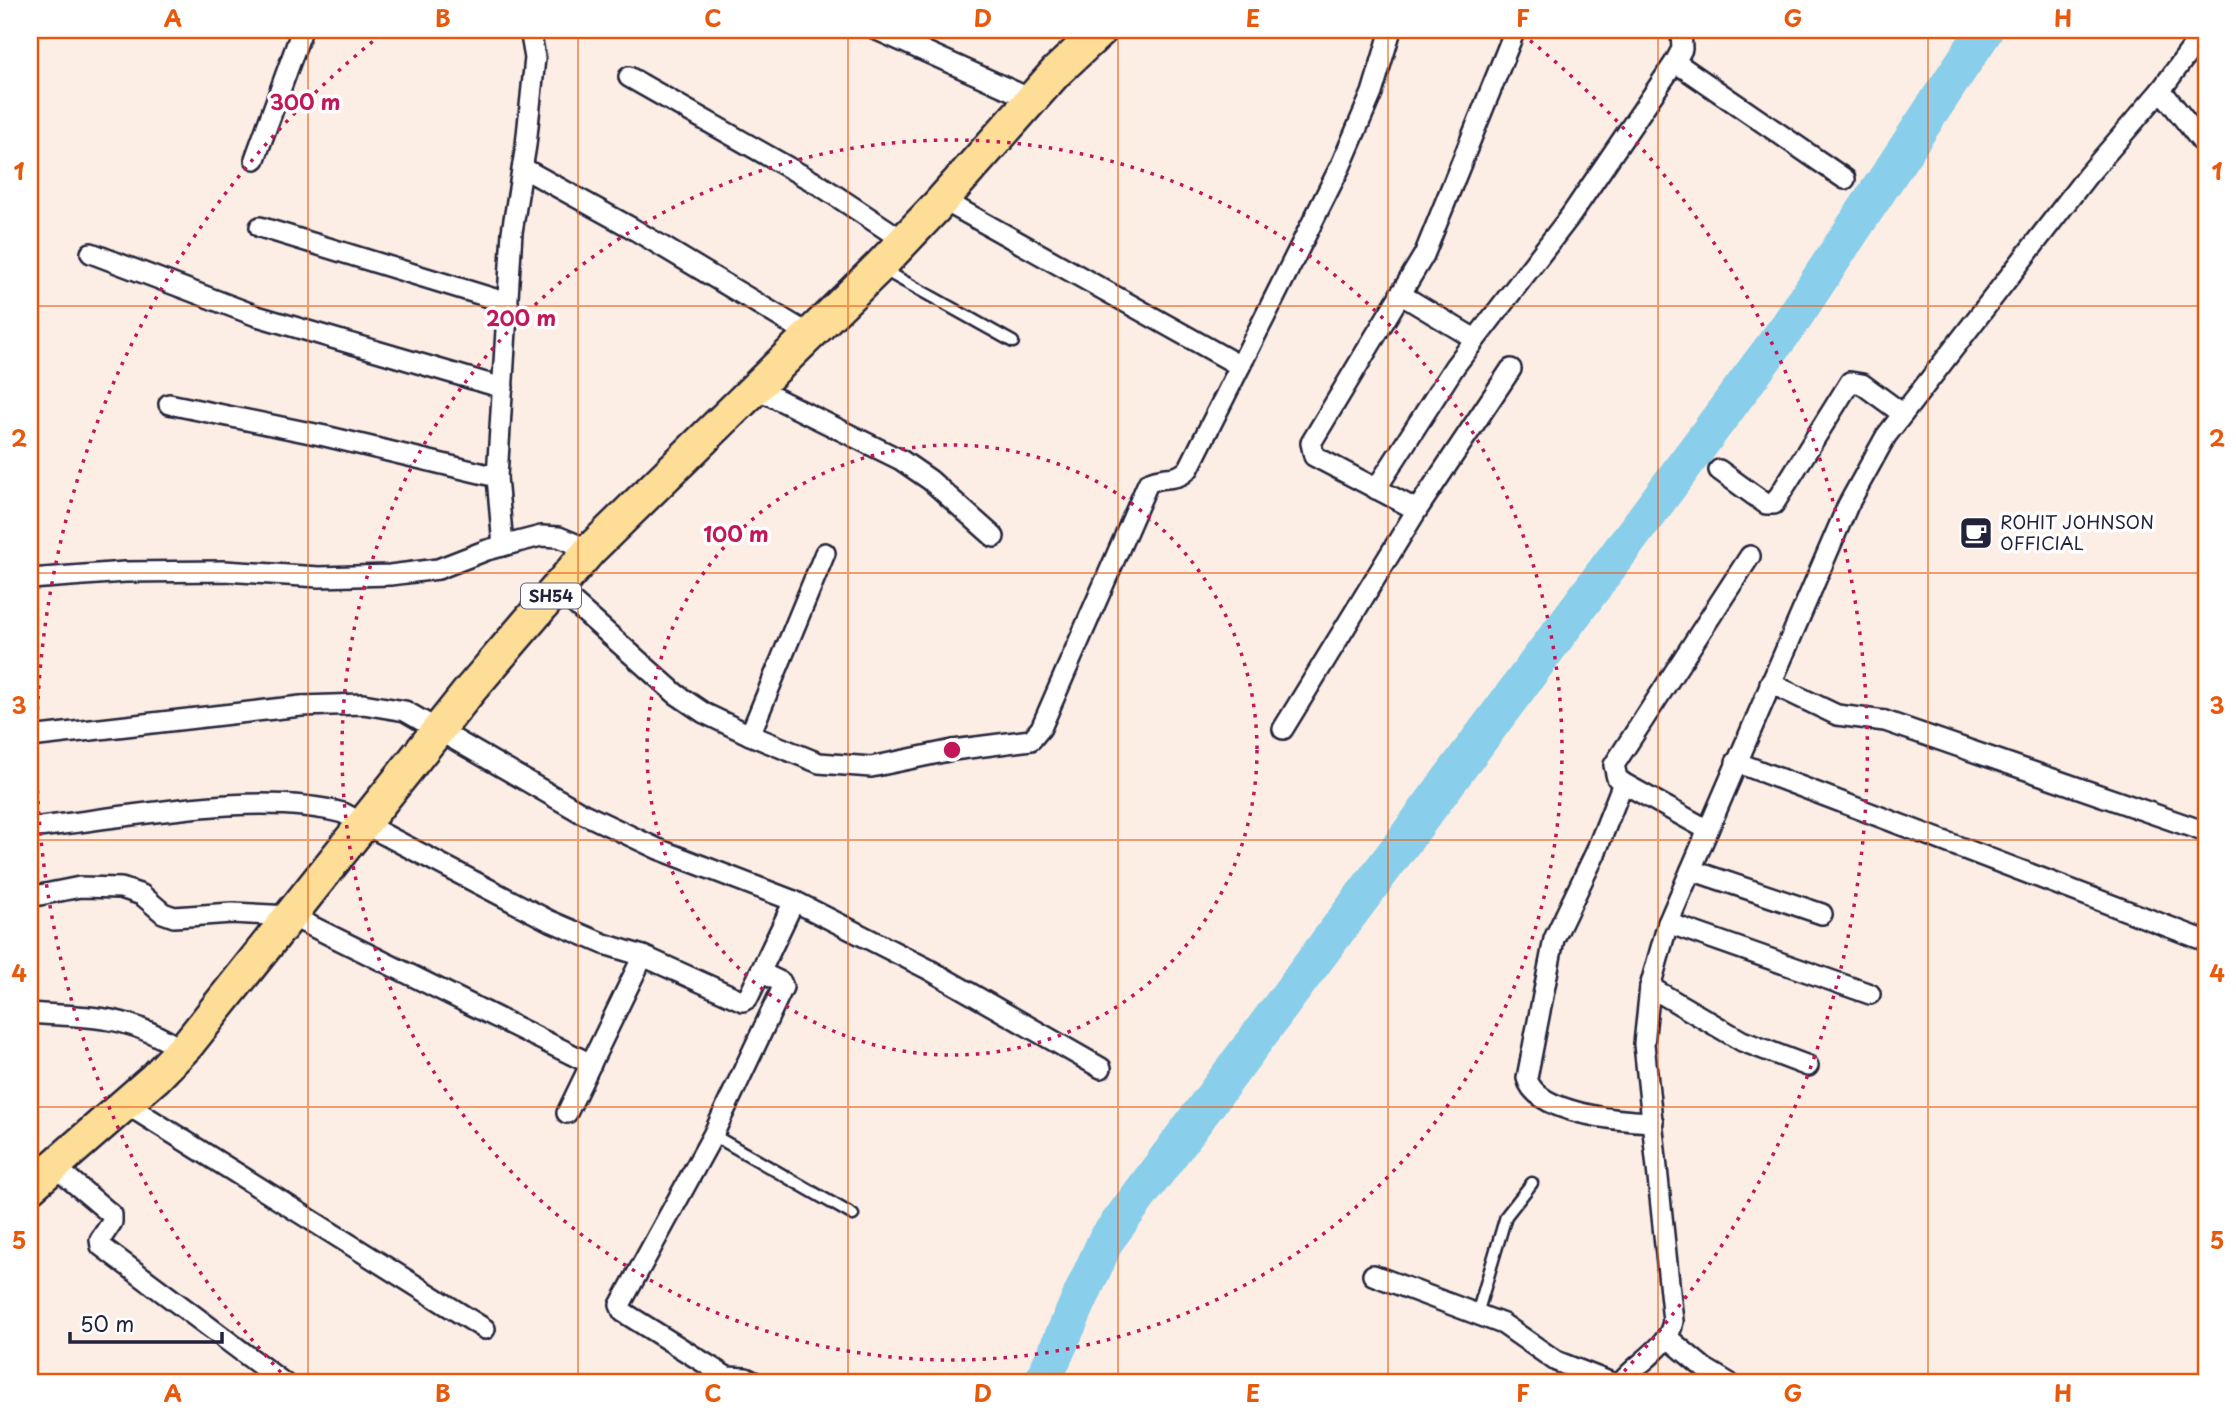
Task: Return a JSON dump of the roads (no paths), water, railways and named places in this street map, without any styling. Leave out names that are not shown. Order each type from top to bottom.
[{"type":"main road","name":"SH54","points":[[30,1187],[126,1104],[182,1050],[437,731],[590,550],[753,387],[879,267],[943,200],[1031,99],[1101,30]]},
{"type":"street","points":[[254,159],[302,30]]},
{"type":"street","points":[[877,30],[1031,99]]},
{"type":"street","points":[[557,588],[676,694],[704,713],[799,756],[847,767],[871,767],[973,746],[1031,740],[1041,728],[1146,486],[1154,479],[1178,478],[1189,468],[1341,165],[1372,93],[1391,30]]},
{"type":"street","points":[[1417,510],[1314,456],[1311,447],[1424,255],[1515,30]]},
{"type":"street","points":[[1376,489],[1430,402],[1571,215],[1675,62],[1682,49],[1681,30]]},
{"type":"street","points":[[1620,1383],[1633,1367],[1668,1338],[1673,1321],[1644,1044],[1650,987],[1668,923],[1770,683],[1848,505],[1886,436],[2087,176],[2161,90],[2205,30]]},
{"type":"street","points":[[503,546],[498,477],[512,232],[523,168],[535,58],[535,33]]},
{"type":"street","points":[[1675,62],[1845,179]]},
{"type":"street","points":[[629,77],[821,186],[904,241]]},
{"type":"street","points":[[2161,90],[2206,146]]},
{"type":"street","points":[[523,168],[630,227],[810,335]]},
{"type":"street","points":[[943,200],[1240,366]]},
{"type":"street","points":[[260,227],[508,303]]},
{"type":"street","points":[[91,253],[257,316],[503,388]]},
{"type":"street","points":[[1400,294],[1475,339]]},
{"type":"street","points":[[1283,729],[1417,510],[1511,369]]},
{"type":"street","points":[[1719,470],[1766,504],[1774,504],[1850,382],[1862,384],[1903,414]]},
{"type":"street","points":[[753,387],[901,460],[930,480],[994,537]]},
{"type":"street","points":[[169,404],[325,436],[498,477]]},
{"type":"street","points":[[30,579],[125,572],[224,570],[319,577],[390,575],[438,569],[541,536],[559,537],[590,550]]},
{"type":"street","points":[[750,735],[825,553]]},
{"type":"street","points":[[1708,830],[1623,783],[1615,773],[1616,759],[1750,556]]},
{"type":"street","points":[[1770,683],[1837,715],[1875,718],[2206,832]]},
{"type":"street","points":[[30,737],[343,704],[363,704],[405,712],[582,813],[657,849],[794,901],[928,969],[1101,1068]]},
{"type":"street","points":[[1736,762],[2206,941]]},
{"type":"street","points":[[1623,783],[1595,854],[1554,939],[1527,1078],[1535,1095],[1545,1101],[1612,1119],[1653,1122]]},
{"type":"street","points":[[30,828],[218,806],[284,805],[326,808],[363,823],[548,920],[604,944],[643,956],[743,1001],[748,998],[794,901]]},
{"type":"street","points":[[1691,870],[1822,914]]},
{"type":"street","points":[[30,897],[66,889],[107,887],[133,890],[163,913],[174,917],[232,913],[291,916],[591,1064]]},
{"type":"street","points":[[1668,923],[1870,994]]},
{"type":"street","points":[[567,1113],[643,956]]},
{"type":"street","points":[[755,1383],[746,1378],[726,1377],[620,1307],[713,1135],[783,987],[780,982],[760,972]]},
{"type":"street","points":[[1650,987],[1742,1041],[1808,1066]]},
{"type":"street","points":[[30,1013],[129,1022],[146,1028],[182,1050]]},
{"type":"street","points":[[126,1104],[485,1329]]},
{"type":"street","points":[[54,1166],[112,1215],[112,1222],[100,1240],[101,1246],[221,1339],[284,1383]]},
{"type":"street","points":[[1373,1275],[1515,1330],[1556,1362],[1612,1383]]},
{"type":"street","points":[[1668,1338],[1704,1368],[1729,1383]]},
{"type":"lane","points":[[879,267],[1013,342]]},
{"type":"lane","points":[[713,1135],[853,1215]]},
{"type":"lane","points":[[1477,1314],[1507,1216],[1532,1183]]},
{"type":"waterway","points":[[1042,1383],[1106,1240],[1789,325],[1985,30]]},
{"type":"place","name":"ROHIT JOHNSON OFFICIAL","points":[[1976,533]]}]
